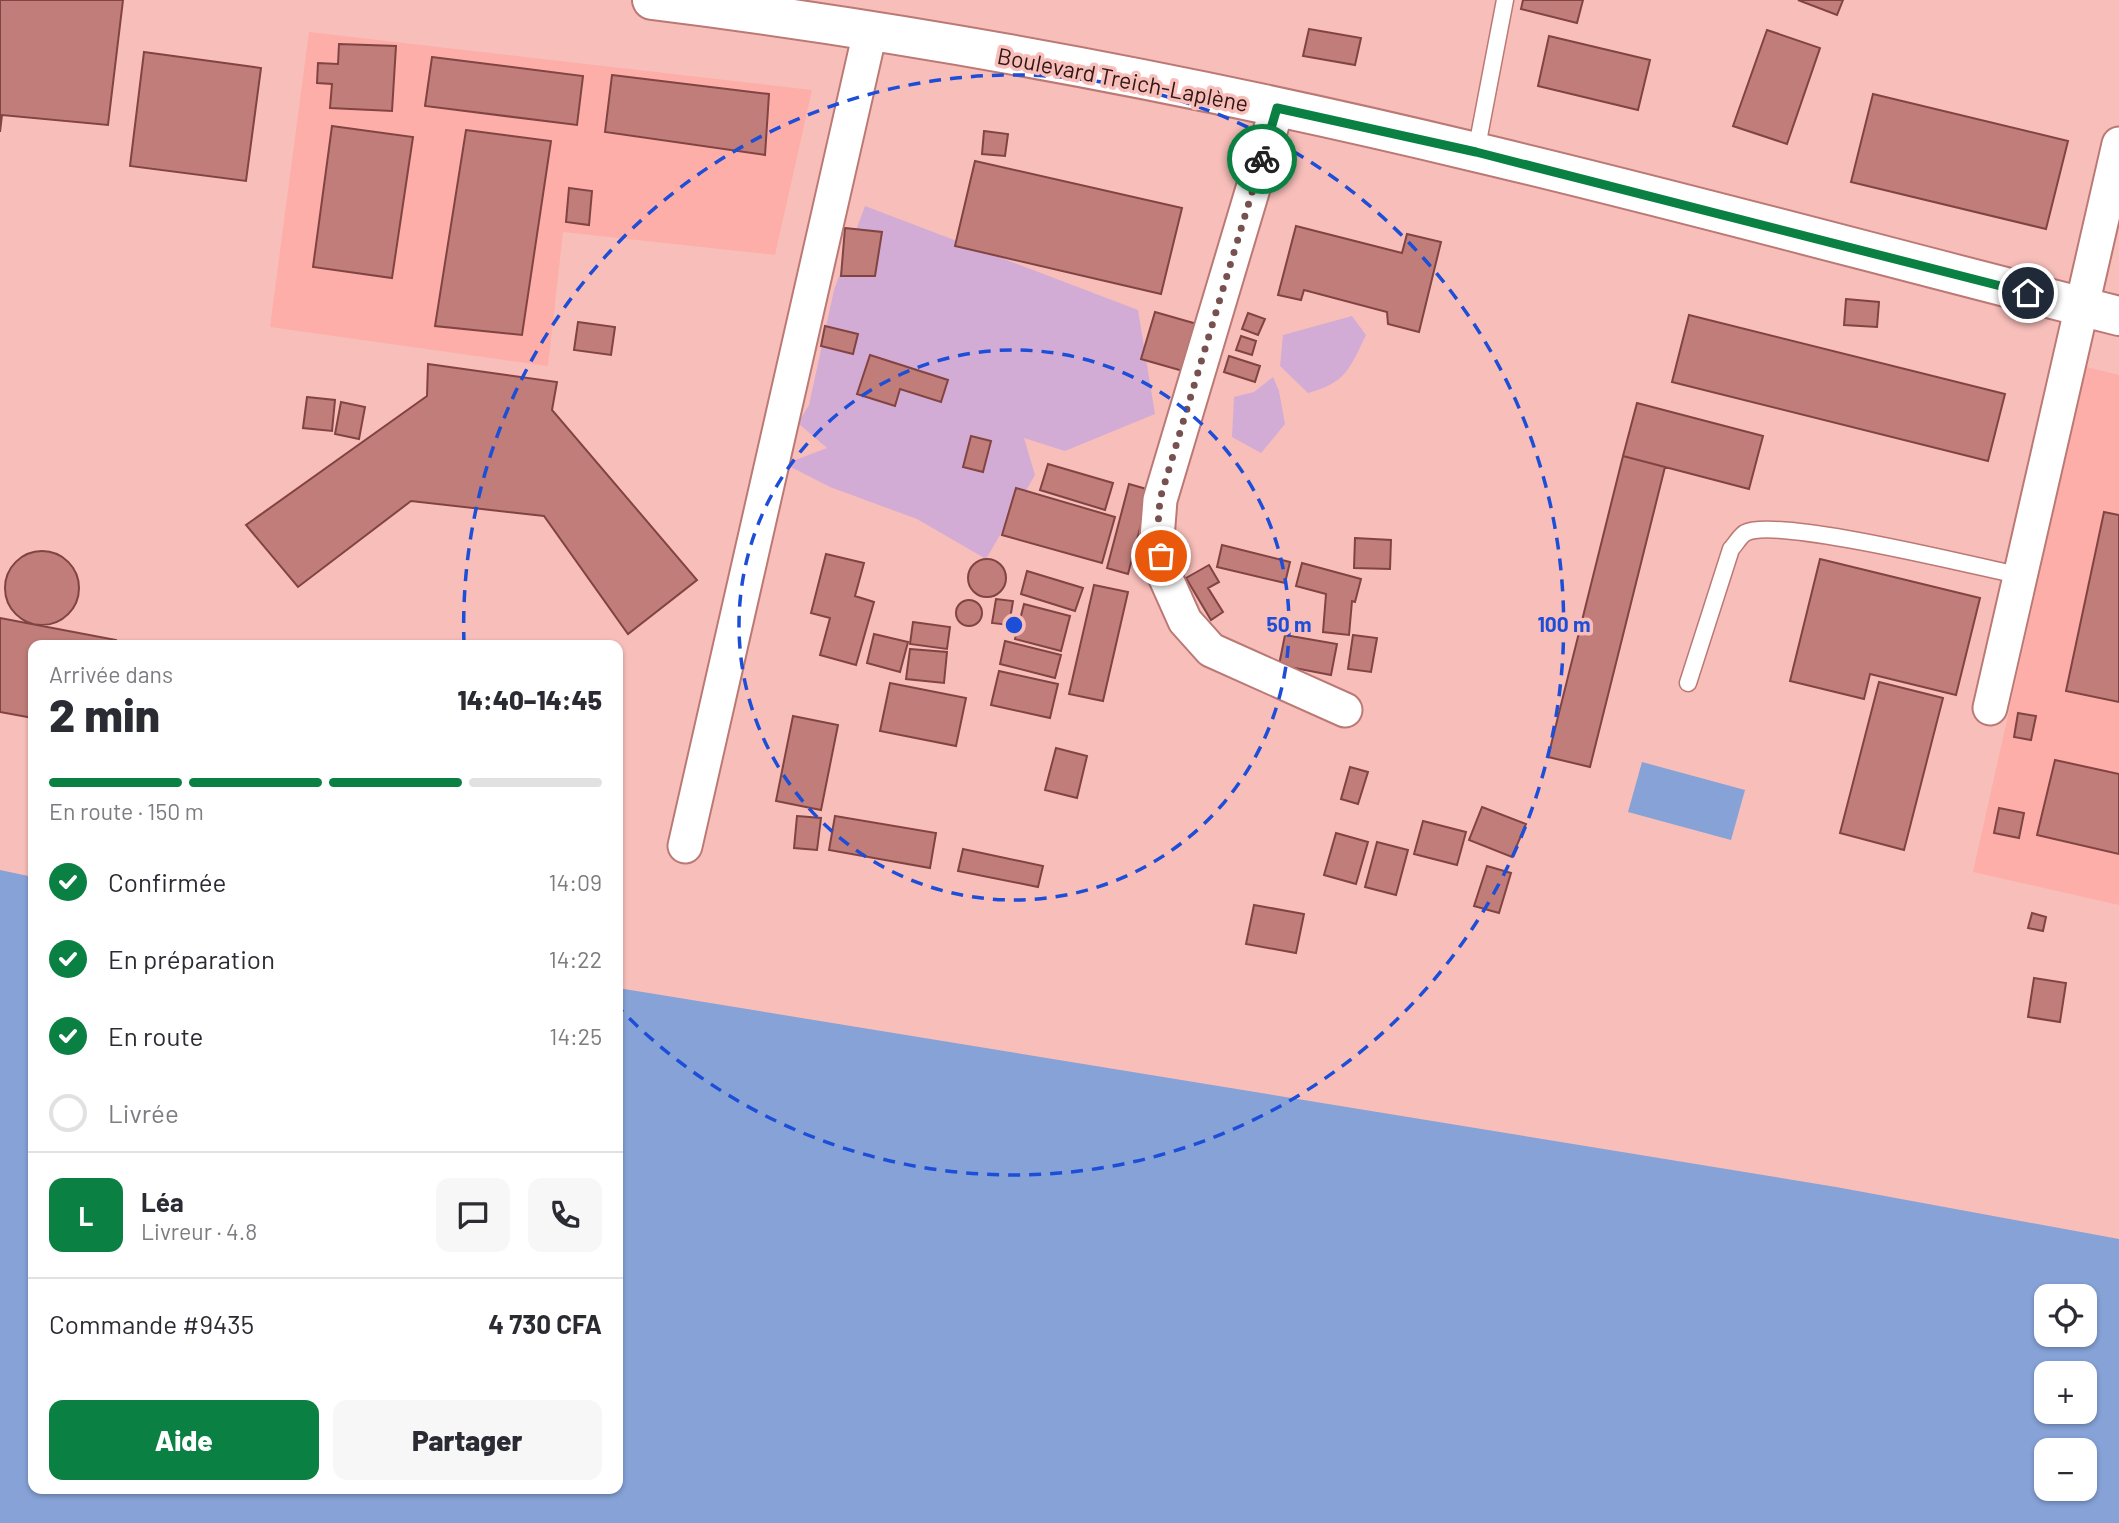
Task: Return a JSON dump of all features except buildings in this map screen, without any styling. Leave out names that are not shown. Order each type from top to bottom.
[{"type":"street","name":"Boulevard Treich-Laplène","points":[[652,0],[870,32],[1277,108],[1476,152],[2119,316]]},
{"type":"street","points":[[685,846],[870,32]]},
{"type":"street","points":[[1277,108],[1160,499],[1157,538],[1164,574],[1185,621],[1211,650],[1345,710]]},
{"type":"street","points":[[1990,708],[2119,144]]},
{"type":"lane","points":[[1476,152],[1505,0]]},
{"type":"lane","points":[[1688,683],[1731,549],[1745,533],[1768,528],[1833,537],[2022,576]]},
{"type":"shaded area","points":[[309,32],[812,90],[775,255],[563,232],[548,366],[270,327]]},
{"type":"shaded area","points":[[865,206],[1138,310],[1155,414],[1065,451],[1024,438],[1035,475],[986,559],[917,519],[830,487],[785,464],[827,448],[798,423],[809,405],[834,290]]},
{"type":"shaded area","points":[[1352,316],[1366,335],[1351,365],[1339,379],[1308,393],[1280,366],[1283,335]]},
{"type":"shaded area","points":[[2086,367],[2119,375],[2119,905],[1973,872]]},
{"type":"shaded area","points":[[1273,377],[1279,391],[1285,424],[1261,453],[1232,437],[1234,397],[1254,392]]},
{"type":"water","points":[[1642,762],[1745,790],[1731,840],[1628,812]]},
{"type":"water","points":[[0,870],[28,876],[28,1494],[623,1494],[623,989],[1836,1187],[2119,1239],[2119,1523],[0,1523]]},
{"type":"way so far","points":[[1161,556],[1157,538],[1160,499],[1262,159]]},
{"type":"route","points":[[1262,159],[1277,108],[1476,152],[2028,293]]}]
